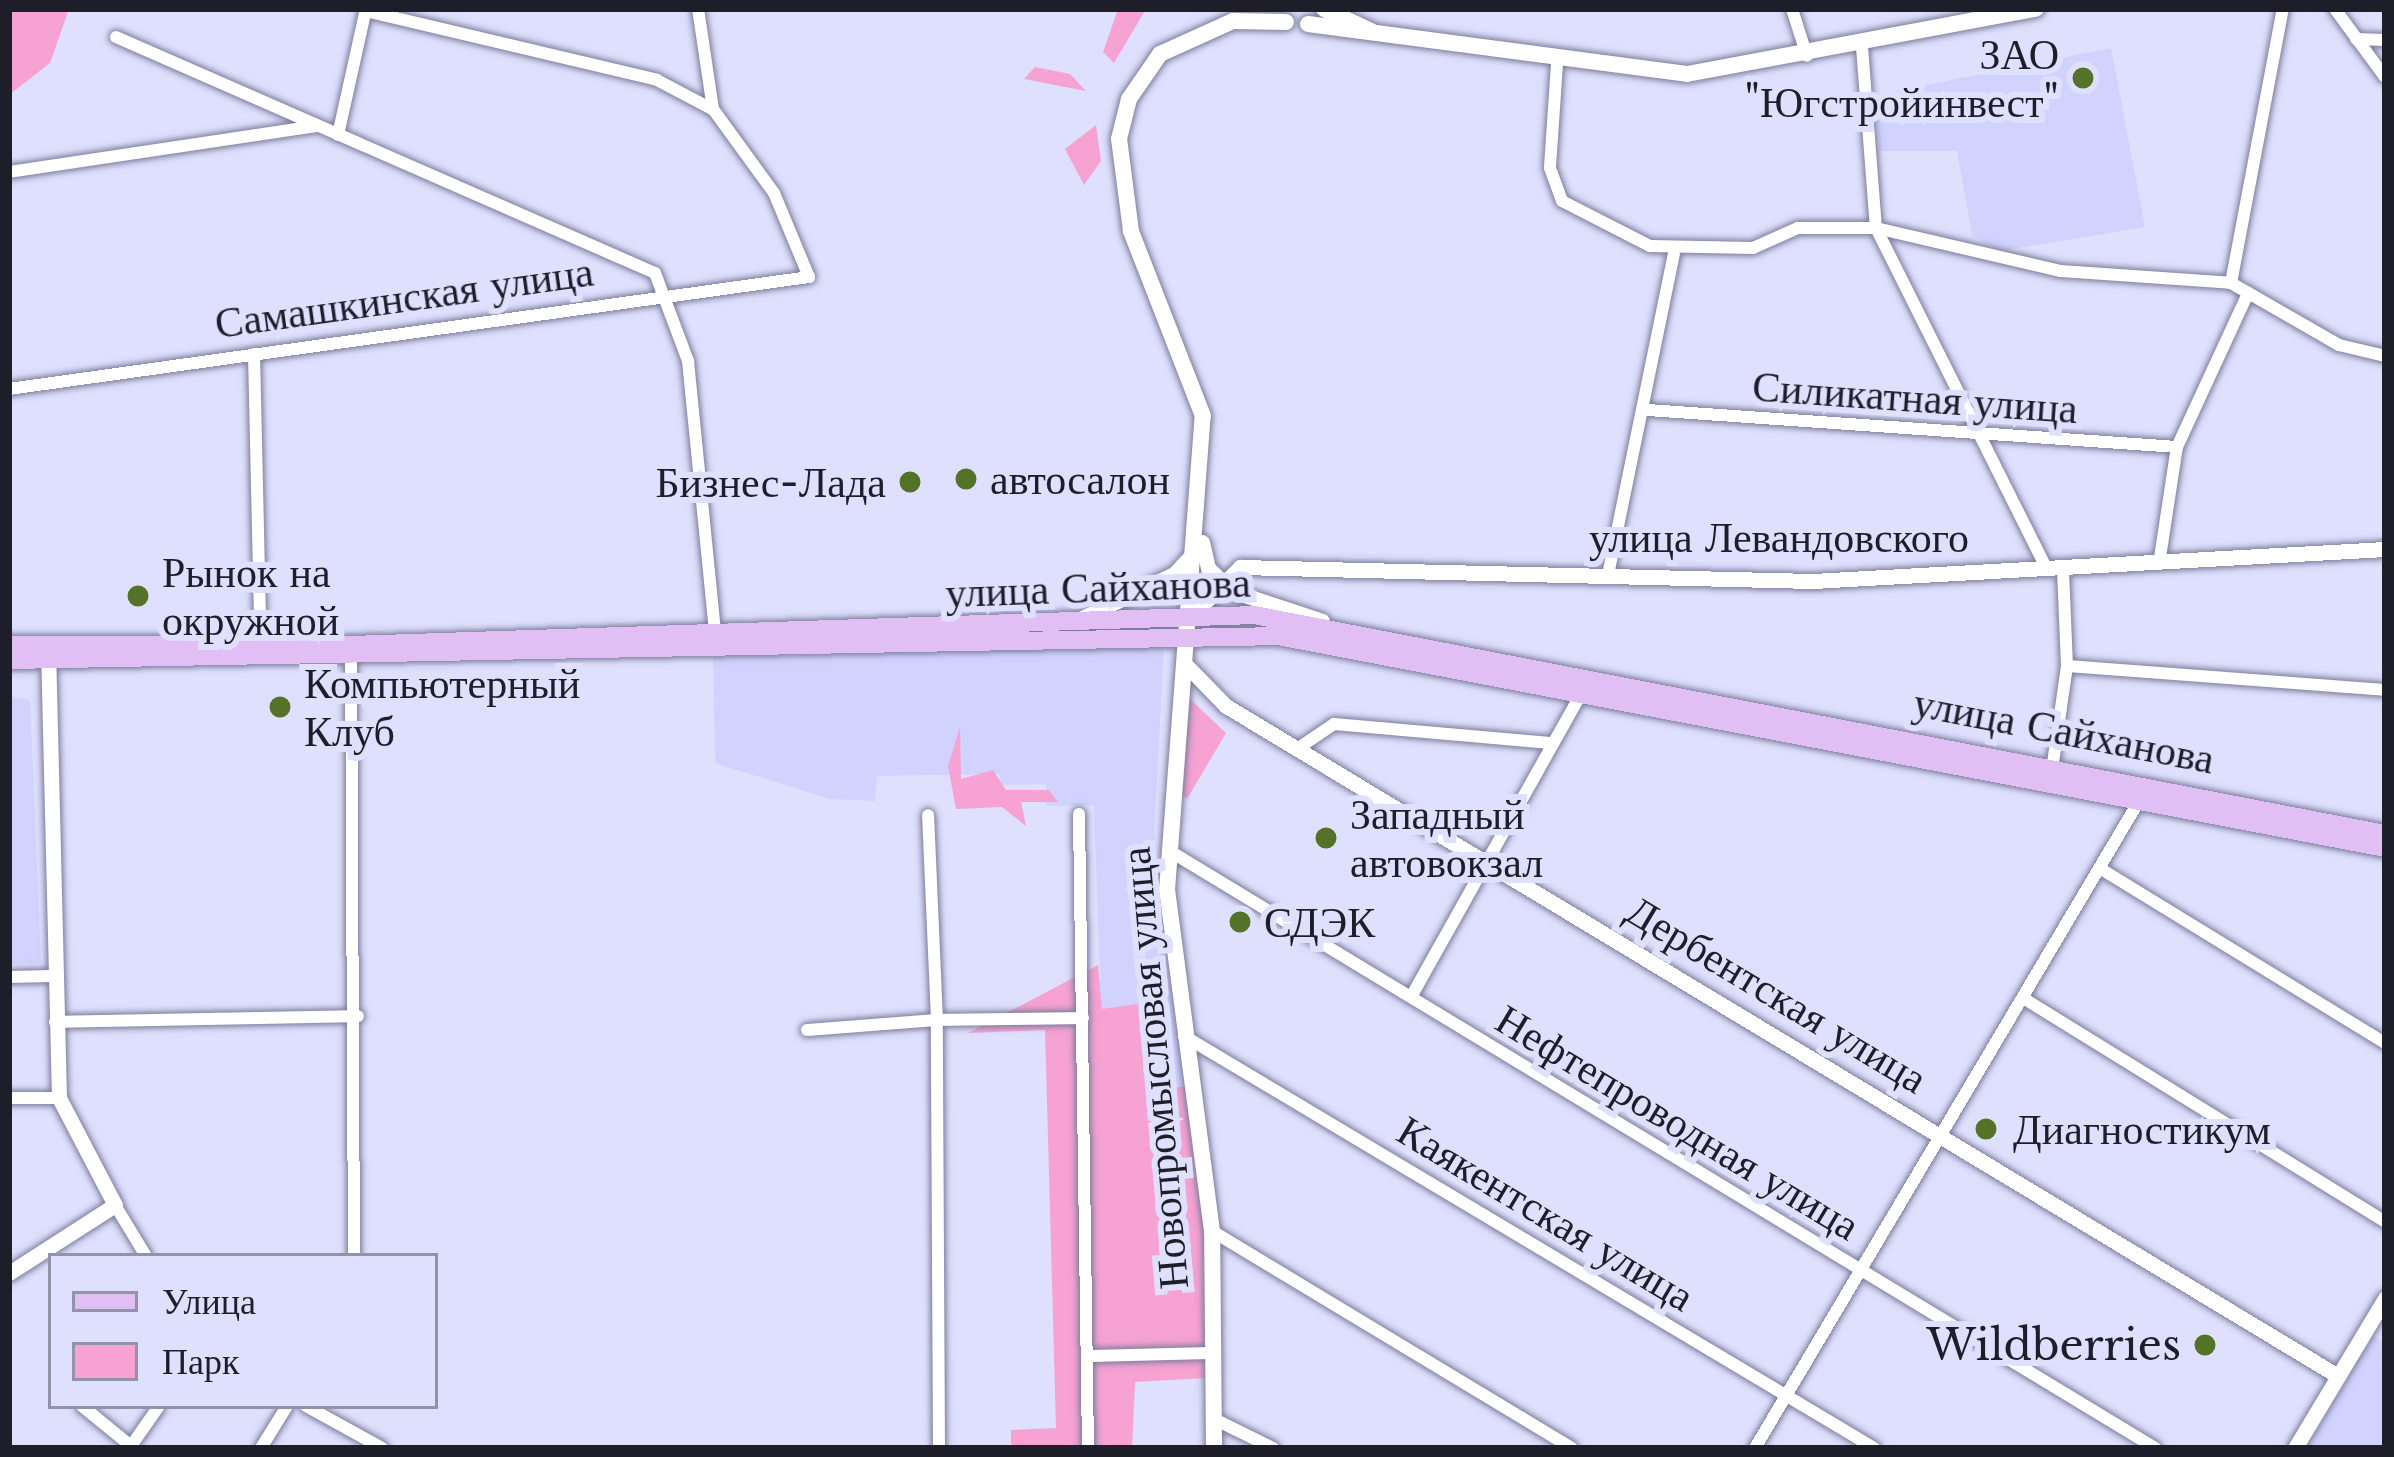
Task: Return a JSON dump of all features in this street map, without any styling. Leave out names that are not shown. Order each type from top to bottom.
[{"type":"main road","name":"Новопромысловая улица","points":[[1214,1448],[1212,1231],[1184,1036],[1167,850],[1202,542],[1203,416],[1131,231],[1119,139],[1148,66],[1251,9]]},
{"type":"main road","points":[[1233,15],[1316,14],[1378,34],[1557,64],[1688,74],[1808,58],[1993,14],[2036,9]]},
{"type":"main road","name":"улица Сайханова","points":[[716,642],[1195,612],[1322,621],[1585,681],[2385,834]]},
{"type":"main road","name":"улица Сайханова","points":[[716,642],[1278,636],[1585,681],[2053,763],[2143,790],[2385,848]]},
{"type":"main road","points":[[9,660],[716,642]]},
{"type":"main road","points":[[9,645],[48,657]]},
{"type":"street","points":[[698,9],[713,110]]},
{"type":"street","points":[[1792,9],[1808,58]]},
{"type":"street","points":[[2231,283],[2283,9]]},
{"type":"street","points":[[2335,9],[2385,77]]},
{"type":"street","points":[[338,135],[366,10],[657,80],[713,110]]},
{"type":"street","points":[[116,37],[641,262],[669,291],[688,361],[716,642]]},
{"type":"street","points":[[2356,39],[2385,40]]},
{"type":"street","points":[[1862,47],[1876,229],[1980,436],[2055,569],[2067,666],[2053,763]]},
{"type":"street","points":[[1557,64],[1550,168],[1562,201],[1674,254],[1753,248],[1798,228],[1876,229],[2061,271],[2231,283],[2339,345],[2385,356]]},
{"type":"street","name":"Самашкинская улица","points":[[9,389],[669,291],[809,277],[774,193],[713,110]]},
{"type":"street","points":[[9,172],[317,126]]},
{"type":"street","points":[[1608,574],[1648,410],[1674,254]]},
{"type":"street","points":[[2159,563],[2177,446],[2248,292]]},
{"type":"street","points":[[254,354],[261,654]]},
{"type":"street","name":"Силикатная улица","points":[[1648,410],[2177,446]]},
{"type":"street","points":[[1080,620],[1174,574],[1202,542],[1216,580],[1322,621]]},
{"type":"street","name":"улица Левандовского","points":[[1216,580],[1240,567],[1813,581],[2385,550]]},
{"type":"street","points":[[1195,612],[1216,580]]},
{"type":"street","points":[[351,653],[358,1016],[354,1253]]},
{"type":"street","points":[[48,657],[58,1098],[144,1253]]},
{"type":"street","name":"Дербентская улица","points":[[1187,666],[1298,748],[2338,1376]]},
{"type":"street","points":[[2067,666],[2385,690]]},
{"type":"street","points":[[1411,998],[1481,858],[1553,743],[1585,681]]},
{"type":"street","points":[[1298,748],[1334,724],[1553,743]]},
{"type":"street","points":[[1755,1448],[2101,869],[2143,790]]},
{"type":"street","points":[[1079,814],[1088,1448]]},
{"type":"street","points":[[928,815],[937,1020],[939,1448]]},
{"type":"street","name":"Нефтепроводная улица","points":[[1167,850],[2155,1448]]},
{"type":"street","points":[[2101,869],[2385,1043]]},
{"type":"street","points":[[9,977],[52,976]]},
{"type":"street","points":[[2023,998],[2385,1222]]},
{"type":"street","points":[[55,1022],[358,1016]]},
{"type":"street","points":[[807,1030],[937,1020],[1083,1018]]},
{"type":"street","name":"Каякентская улица","points":[[1184,1036],[1874,1448]]},
{"type":"street","points":[[9,1099],[58,1098]]},
{"type":"street","points":[[9,1273],[115,1205]]},
{"type":"street","points":[[1212,1231],[1572,1448]]},
{"type":"street","points":[[2295,1448],[2385,1298]]},
{"type":"street","points":[[1088,1356],[1213,1353]]},
{"type":"street","points":[[86,1409],[131,1446],[157,1409]]},
{"type":"street","points":[[261,1448],[285,1409]]},
{"type":"street","points":[[310,1409],[382,1448]]},
{"type":"street","points":[[1214,1419],[1273,1448]]},
{"type":"shaded area","points":[[2111,48],[2145,227],[2000,251],[1972,235],[1957,151],[1879,151],[1876,95]]},
{"type":"shaded area","points":[[1164,647],[1154,833],[1186,1086],[1150,1091],[1101,1009],[1094,805],[1047,806],[1046,784],[1001,785],[999,774],[877,776],[875,801],[829,799],[715,763],[713,657]]},
{"type":"shaded area","points":[[9,696],[30,700],[41,963],[9,964]]},
{"type":"shaded area","points":[[2373,1336],[2385,1343],[2385,1448],[2307,1448]]},
{"type":"green space","points":[[9,9],[69,9],[50,63],[9,95]]},
{"type":"green space","points":[[1118,9],[1146,9],[1114,63],[1103,52]]},
{"type":"green space","points":[[1035,67],[1070,74],[1086,91],[1024,79]]},
{"type":"green space","points":[[1096,125],[1101,161],[1084,185],[1065,149]]},
{"type":"green space","points":[[1190,699],[1226,733],[1187,799],[1180,793]]},
{"type":"green space","points":[[960,727],[961,779],[993,770],[1006,790],[1049,790],[1058,802],[1021,802],[1026,826],[1002,807],[956,809],[948,766]]},
{"type":"green space","points":[[1098,965],[1102,1009],[1139,1004],[1150,1091],[1186,1086],[1205,1234],[1206,1378],[1135,1382],[1132,1448],[1011,1448],[1011,1430],[1056,1428],[1045,1030],[968,1033]]},
{"type":"place","name":"ЗАО \"Югстройинвест\"","points":[[2083,78]]},
{"type":"place","name":"автосалон","points":[[966,479]]},
{"type":"place","name":"Бизнес-Лада","points":[[910,482]]},
{"type":"place","name":"Рынок на окружной","points":[[138,596]]},
{"type":"place","name":"Компьютерный Клуб","points":[[280,707]]},
{"type":"place","name":"Западный автовокзал","points":[[1326,838]]},
{"type":"place","name":"СДЭК","points":[[1240,922]]},
{"type":"place","name":"Диагностикум","points":[[1986,1129]]},
{"type":"place","name":"Wildberries","points":[[2205,1345]]}]
